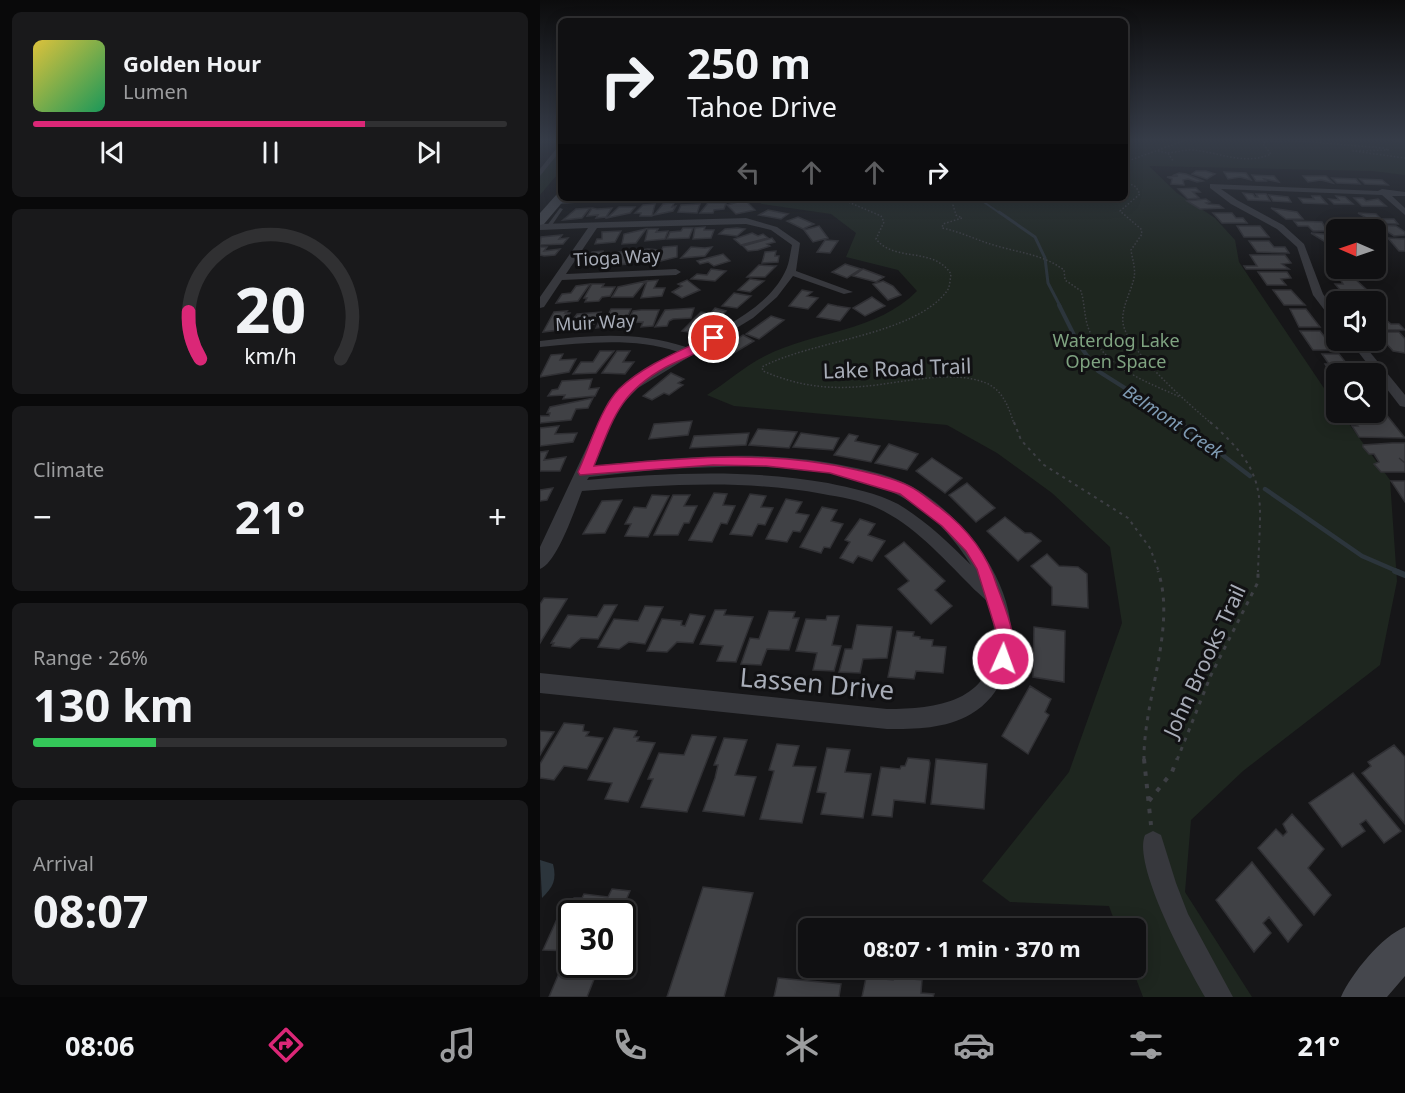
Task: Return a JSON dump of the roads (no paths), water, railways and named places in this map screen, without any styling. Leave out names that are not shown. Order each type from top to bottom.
[{"type":"main road","points":[[542,227],[558,190]]},
{"type":"main road","points":[[1361,997],[1405,946]]},
{"type":"street","points":[[1214,187],[1234,202],[1280,227],[1301,246],[1318,295],[1326,305]]},
{"type":"street","points":[[1231,187],[1382,191],[1405,194]]},
{"type":"street","points":[[1382,191],[1405,213]]},
{"type":"street","points":[[540,562],[555,537],[614,405],[623,392],[637,380],[745,318],[776,294],[793,273],[797,262],[797,245],[789,235],[763,224],[746,221],[676,221],[542,227]]},
{"type":"street","points":[[540,305],[594,226]]},
{"type":"street","name":"Tioga Way","points":[[559,277],[676,272]]},
{"type":"street","points":[[793,273],[849,292]]},
{"type":"street","name":"Muir Way","points":[[540,344],[630,338],[667,344],[686,351]]},
{"type":"street","points":[[1363,351],[1405,403]]},
{"type":"street","name":"Lassen Drive","points":[[540,684],[887,719],[927,719],[951,713],[968,705],[992,682],[1003,659],[1005,634],[995,599],[984,567],[971,547],[922,500],[881,481],[830,469],[766,461],[713,460],[582,479]]},
{"type":"street","points":[[582,479],[748,477],[781,479],[860,495],[892,509],[915,525],[995,599]]},
{"type":"street","points":[[1153,843],[1170,898],[1200,963],[1220,997]]},
{"type":"lane","points":[[552,204],[578,201]]},
{"type":"waterway","name":"Belmont Creek","points":[[982,201],[1001,214]]},
{"type":"waterway","name":"Belmont Creek","points":[[999,212],[1035,237],[1045,258],[1048,283],[1060,306]]},
{"type":"waterway","name":"Belmont Creek","points":[[1059,305],[1078,343],[1098,371],[1180,423]]},
{"type":"waterway","name":"Belmont Creek","points":[[1180,423],[1250,476]]},
{"type":"waterway","name":"Belmont Creek","points":[[1265,489],[1362,556],[1399,572]]},
{"type":"waterway","name":"Belmont Creek","points":[[1395,571],[1405,575]]},
{"type":"park label","name":"Waterdog Lake Open Space","points":[[1116,351]]}]
